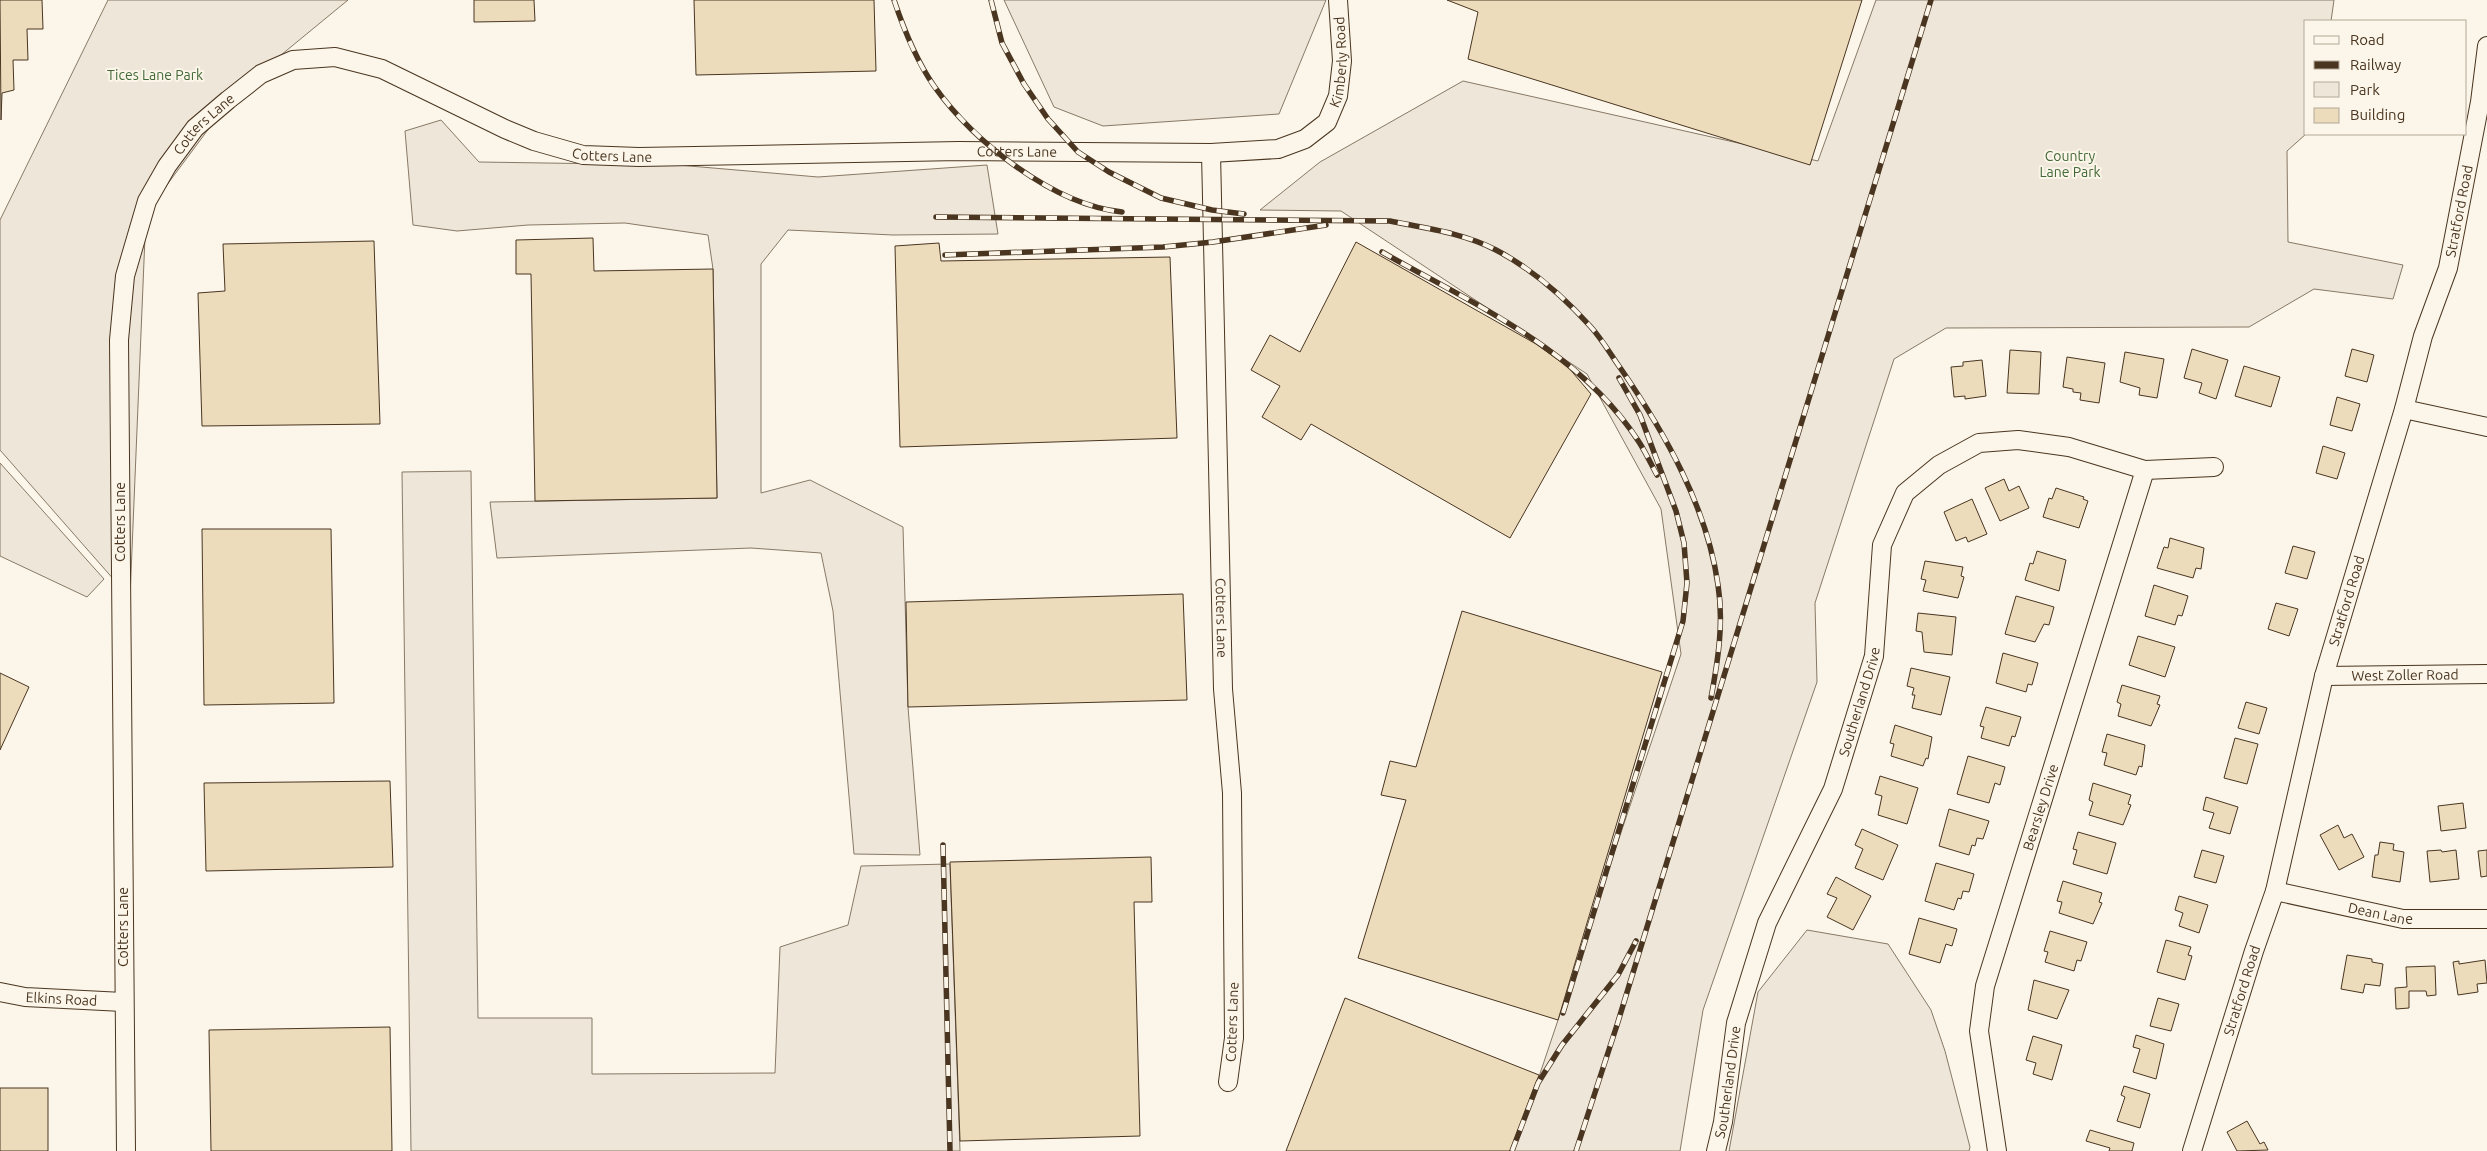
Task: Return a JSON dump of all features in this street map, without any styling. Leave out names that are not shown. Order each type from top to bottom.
[{"type":"street","name":"Kimberly Road","points":[[1327,122],[1338,96],[1342,62],[1338,0]]},
{"type":"street","name":"Stratford Road","points":[[2192,1151],[2254,950],[2276,891],[2324,676],[2404,409],[2423,336],[2448,268],[2484,103],[2487,46]]},
{"type":"street","name":"Cotters Lane","points":[[126,1151],[123,1002],[118,340],[125,276],[147,200],[167,166],[195,128],[254,79],[294,60],[335,57],[382,69],[512,132],[534,141],[583,154],[639,157],[959,151],[1211,153],[1278,149],[1305,139],[1327,122]]},
{"type":"street","name":"Cotters Lane","points":[[1211,153],[1223,689],[1232,793],[1234,1038],[1228,1082]]},
{"type":"street","points":[[2404,409],[2487,427]]},
{"type":"street","name":"Southerland Drive","points":[[1716,1151],[1723,1122],[1736,1023],[1767,923],[1833,789],[1874,656],[1882,545],[1906,493],[1939,465],[1978,443],[2018,440],[2069,447],[2145,470],[2214,467]]},
{"type":"street","name":"Bearsley Drive","points":[[1997,1151],[1978,1031],[1985,986],[2145,470]]},
{"type":"street","name":"West Zoller Road","points":[[2324,676],[2487,674]]},
{"type":"street","name":"Dean Lane","points":[[2276,891],[2403,919],[2487,919]]},
{"type":"street","name":"Elkins Road","points":[[0,992],[25,997],[123,1002]]},
{"type":"green space","name":"Tices Lane Park","points":[[108,0],[348,0],[236,92],[146,213],[130,598],[0,450],[0,220]]},
{"type":"green space","points":[[1004,0],[1326,0],[1279,114],[1103,126],[1054,107]]},
{"type":"green space","name":"Country Lane Park","points":[[1876,0],[2334,0],[2331,20],[2304,20],[2305,135],[2287,151],[2288,242],[2403,265],[2393,299],[2314,289],[2249,327],[1946,328],[1894,359],[1815,603],[1817,682],[1703,1010],[1680,1151],[1514,1151],[1681,654],[1661,509],[1587,374],[1341,211],[1260,210],[1320,162],[1463,81],[1818,161]]},
{"type":"green space","points":[[441,120],[479,162],[678,165],[818,177],[987,165],[998,234],[893,235],[788,230],[761,264],[761,493],[810,480],[903,527],[908,707],[920,855],[854,854],[833,611],[821,553],[751,548],[497,558],[490,502],[717,498],[713,269],[708,235],[625,223],[528,225],[457,231],[413,225],[405,131]]},
{"type":"green space","points":[[0,463],[104,579],[87,597],[0,556]]},
{"type":"green space","points":[[471,471],[478,1018],[592,1018],[592,1074],[775,1073],[780,947],[848,925],[861,866],[950,864],[960,1151],[411,1151],[402,472]]},
{"type":"green space","points":[[1807,930],[1888,944],[1931,1010],[1945,1051],[1970,1147],[1969,1151],[1729,1151],[1758,992]]},
{"type":"building","points":[[0,0],[42,0],[43,29],[27,29],[28,60],[13,60],[14,90],[2,93],[1,120]]},
{"type":"building","points":[[474,0],[534,0],[535,21],[474,22]]},
{"type":"building","points":[[694,0],[874,0],[876,71],[696,75]]},
{"type":"building","points":[[1447,0],[1862,0],[1810,165],[1468,59],[1478,12]]},
{"type":"building","points":[[593,238],[594,271],[713,269],[717,498],[535,501],[531,274],[516,274],[516,240]]},
{"type":"building","points":[[374,241],[380,424],[202,426],[198,293],[225,291],[223,244]]},
{"type":"building","points":[[1356,242],[1536,344],[1568,367],[1591,394],[1510,538],[1311,424],[1301,440],[1262,417],[1280,386],[1251,370],[1270,335],[1300,352]]},
{"type":"building","points":[[939,243],[941,261],[1170,257],[1177,438],[900,447],[895,246]]},
{"type":"building","points":[[2192,349],[2228,360],[2216,399],[2199,393],[2202,383],[2184,378]]},
{"type":"building","points":[[2352,349],[2374,355],[2367,382],[2345,376]]},
{"type":"building","points":[[2010,350],[2041,352],[2039,394],[2007,393]]},
{"type":"building","points":[[2125,352],[2164,359],[2157,398],[2139,395],[2140,388],[2120,382]]},
{"type":"building","points":[[2067,357],[2105,363],[2099,403],[2080,400],[2081,393],[2073,392],[2073,389],[2063,387]]},
{"type":"building","points":[[1982,360],[1986,396],[1965,399],[1965,396],[1954,397],[1951,367],[1963,366],[1963,362]]},
{"type":"building","points":[[2244,366],[2280,377],[2271,407],[2235,396]]},
{"type":"building","points":[[2337,397],[2360,404],[2352,431],[2330,425]]},
{"type":"building","points":[[2323,446],[2345,453],[2337,479],[2316,473]]},
{"type":"building","points":[[2004,479],[2009,491],[2019,486],[2029,508],[2000,521],[1985,488]]},
{"type":"building","points":[[2056,488],[2084,497],[2083,499],[2088,501],[2079,528],[2043,517],[2049,498],[2052,499]]},
{"type":"building","points":[[1972,499],[1987,534],[1968,542],[1966,537],[1956,541],[1944,512]]},
{"type":"building","points":[[202,529],[331,529],[334,703],[204,705]]},
{"type":"building","points":[[2170,538],[2204,548],[2201,569],[2196,568],[2193,578],[2157,568],[2164,547],[2168,548]]},
{"type":"building","points":[[2293,546],[2315,552],[2307,579],[2285,573]]},
{"type":"building","points":[[2037,551],[2066,560],[2059,591],[2025,580],[2030,563],[2033,564]]},
{"type":"building","points":[[1925,561],[1963,567],[1961,576],[1964,577],[1958,598],[1923,591],[1926,580],[1921,579]]},
{"type":"building","points":[[2154,585],[2188,596],[2182,616],[2178,615],[2175,625],[2145,616]]},
{"type":"building","points":[[1183,594],[1187,700],[908,707],[906,602]]},
{"type":"building","points":[[2016,596],[2054,607],[2049,625],[2044,624],[2035,642],[2005,634]]},
{"type":"building","points":[[2276,603],[2298,609],[2289,636],[2268,629]]},
{"type":"building","points":[[1462,611],[1662,672],[1558,1020],[1358,958],[1406,800],[1381,795],[1390,761],[1416,767]]},
{"type":"building","points":[[1918,613],[1956,617],[1952,655],[1924,652],[1922,632],[1916,631]]},
{"type":"building","points":[[2138,636],[2175,647],[2165,677],[2129,665]]},
{"type":"building","points":[[2003,653],[2038,663],[2032,685],[2028,684],[2026,692],[1996,683]]},
{"type":"building","points":[[1911,668],[1950,677],[1941,715],[1912,708],[1915,695],[1912,695],[1914,688],[1907,686]]},
{"type":"building","points":[[0,673],[29,687],[0,750]]},
{"type":"building","points":[[2122,685],[2160,696],[2157,704],[2160,705],[2151,726],[2118,716],[2121,704],[2117,702]]},
{"type":"building","points":[[2246,702],[2267,708],[2259,734],[2238,728]]},
{"type":"building","points":[[1986,707],[2021,717],[2015,737],[2012,736],[2009,746],[1981,738],[1984,727],[1980,726]]},
{"type":"building","points":[[1895,725],[1932,737],[1928,759],[1926,758],[1923,766],[1891,756],[1894,744],[1890,743]]},
{"type":"building","points":[[2107,734],[2145,745],[2142,767],[2139,766],[2136,775],[2104,765],[2107,753],[2102,752]]},
{"type":"building","points":[[2235,738],[2258,744],[2247,784],[2224,778]]},
{"type":"building","points":[[1968,756],[2005,767],[2000,785],[1995,783],[1989,803],[1957,794]]},
{"type":"building","points":[[1880,776],[1918,788],[1907,824],[1878,815],[1882,796],[1875,794]]},
{"type":"building","points":[[390,781],[393,867],[206,871],[204,783]]},
{"type":"building","points":[[2093,783],[2131,795],[2128,804],[2131,805],[2123,825],[2089,815],[2093,802],[2089,800]]},
{"type":"building","points":[[2206,797],[2238,807],[2230,834],[2209,828],[2214,813],[2203,810]]},
{"type":"building","points":[[2463,803],[2466,828],[2441,831],[2438,806]]},
{"type":"building","points":[[1949,809],[1989,821],[1983,839],[1977,838],[1975,846],[1972,845],[1969,855],[1939,846]]},
{"type":"building","points":[[2338,825],[2344,838],[2352,834],[2364,857],[2339,870],[2320,835]]},
{"type":"building","points":[[1862,829],[1898,845],[1883,880],[1855,868],[1863,849],[1855,845]]},
{"type":"building","points":[[2078,832],[2116,843],[2107,874],[2073,864],[2077,850],[2073,849]]},
{"type":"building","points":[[2380,842],[2394,844],[2393,850],[2404,852],[2400,882],[2372,877],[2375,855],[2378,855]]},
{"type":"building","points":[[2202,850],[2224,856],[2216,883],[2194,877]]},
{"type":"building","points":[[2441,850],[2442,852],[2456,850],[2459,879],[2430,882],[2427,851]]},
{"type":"building","points":[[2487,850],[2487,876],[2481,877],[2478,851]]},
{"type":"building","points":[[1151,857],[1152,902],[1134,902],[1140,1136],[960,1141],[950,862]]},
{"type":"building","points":[[1936,863],[1974,874],[1969,892],[1963,891],[1961,899],[1958,898],[1954,910],[1925,901]]},
{"type":"building","points":[[1836,877],[1871,896],[1853,930],[1827,917],[1837,898],[1827,894]]},
{"type":"building","points":[[2063,881],[2102,893],[2099,902],[2102,903],[2093,924],[2059,913],[2062,902],[2057,901]]},
{"type":"building","points":[[2179,896],[2208,905],[2199,933],[2179,926],[2183,913],[2175,910]]},
{"type":"building","points":[[1919,918],[1957,929],[1952,946],[1946,944],[1940,963],[1909,954]]},
{"type":"building","points":[[2050,931],[2087,942],[2081,961],[2077,960],[2074,971],[2045,962],[2048,952],[2044,951]]},
{"type":"building","points":[[2166,940],[2191,947],[2188,955],[2192,956],[2185,980],[2157,972]]},
{"type":"building","points":[[2347,955],[2372,959],[2372,962],[2383,964],[2380,986],[2365,984],[2363,993],[2341,989]]},
{"type":"building","points":[[2485,960],[2487,983],[2477,984],[2478,992],[2458,995],[2453,962],[2459,961],[2459,964]]},
{"type":"building","points":[[2435,966],[2436,995],[2427,996],[2426,991],[2409,991],[2409,1008],[2396,1009],[2395,988],[2407,987],[2406,967]]},
{"type":"building","points":[[2034,980],[2069,990],[2057,1019],[2028,1010]]},
{"type":"building","points":[[1345,998],[1539,1075],[1510,1151],[1286,1151]]},
{"type":"building","points":[[2158,998],[2179,1004],[2171,1031],[2150,1026]]},
{"type":"building","points":[[390,1027],[392,1151],[211,1151],[209,1030]]},
{"type":"building","points":[[2136,1035],[2164,1044],[2156,1079],[2133,1072],[2140,1049],[2133,1047]]},
{"type":"building","points":[[2033,1036],[2062,1045],[2052,1080],[2033,1074],[2036,1063],[2026,1060]]},
{"type":"building","points":[[2124,1086],[2150,1094],[2140,1128],[2117,1121],[2125,1097],[2121,1095]]},
{"type":"building","points":[[0,1088],[48,1088],[48,1151],[0,1151]]},
{"type":"building","points":[[2247,1121],[2260,1144],[2264,1142],[2268,1150],[2237,1151],[2227,1132]]},
{"type":"building","points":[[2090,1130],[2134,1143],[2132,1151],[2109,1151],[2110,1148],[2086,1141]]},
{"type":"railway","points":[[894,0],[911,44],[922,66],[950,107],[970,128],[992,148],[1042,184],[1096,207],[1122,212]]},
{"type":"railway","points":[[991,0],[1002,43],[1024,84],[1048,119],[1078,152],[1109,172],[1161,198],[1212,210],[1244,214]]},
{"type":"railway","points":[[1576,1151],[1617,1025],[1931,0]]},
{"type":"railway","points":[[936,217],[1390,221],[1458,235],[1484,244],[1509,257],[1558,294],[1594,331],[1637,393],[1682,472],[1704,527],[1712,556],[1720,599],[1718,656],[1711,698]]},
{"type":"railway","points":[[945,255],[1163,247],[1213,242],[1326,225]]},
{"type":"railway","points":[[1382,252],[1488,311],[1556,355],[1587,381],[1615,410],[1639,442],[1657,475]]},
{"type":"railway","points":[[1563,1013],[1683,621],[1687,583],[1684,543],[1676,511],[1640,415],[1619,378]]},
{"type":"railway","points":[[943,845],[950,1151]]},
{"type":"railway","points":[[1512,1151],[1538,1083],[1562,1045],[1618,975],[1636,941]]}]
